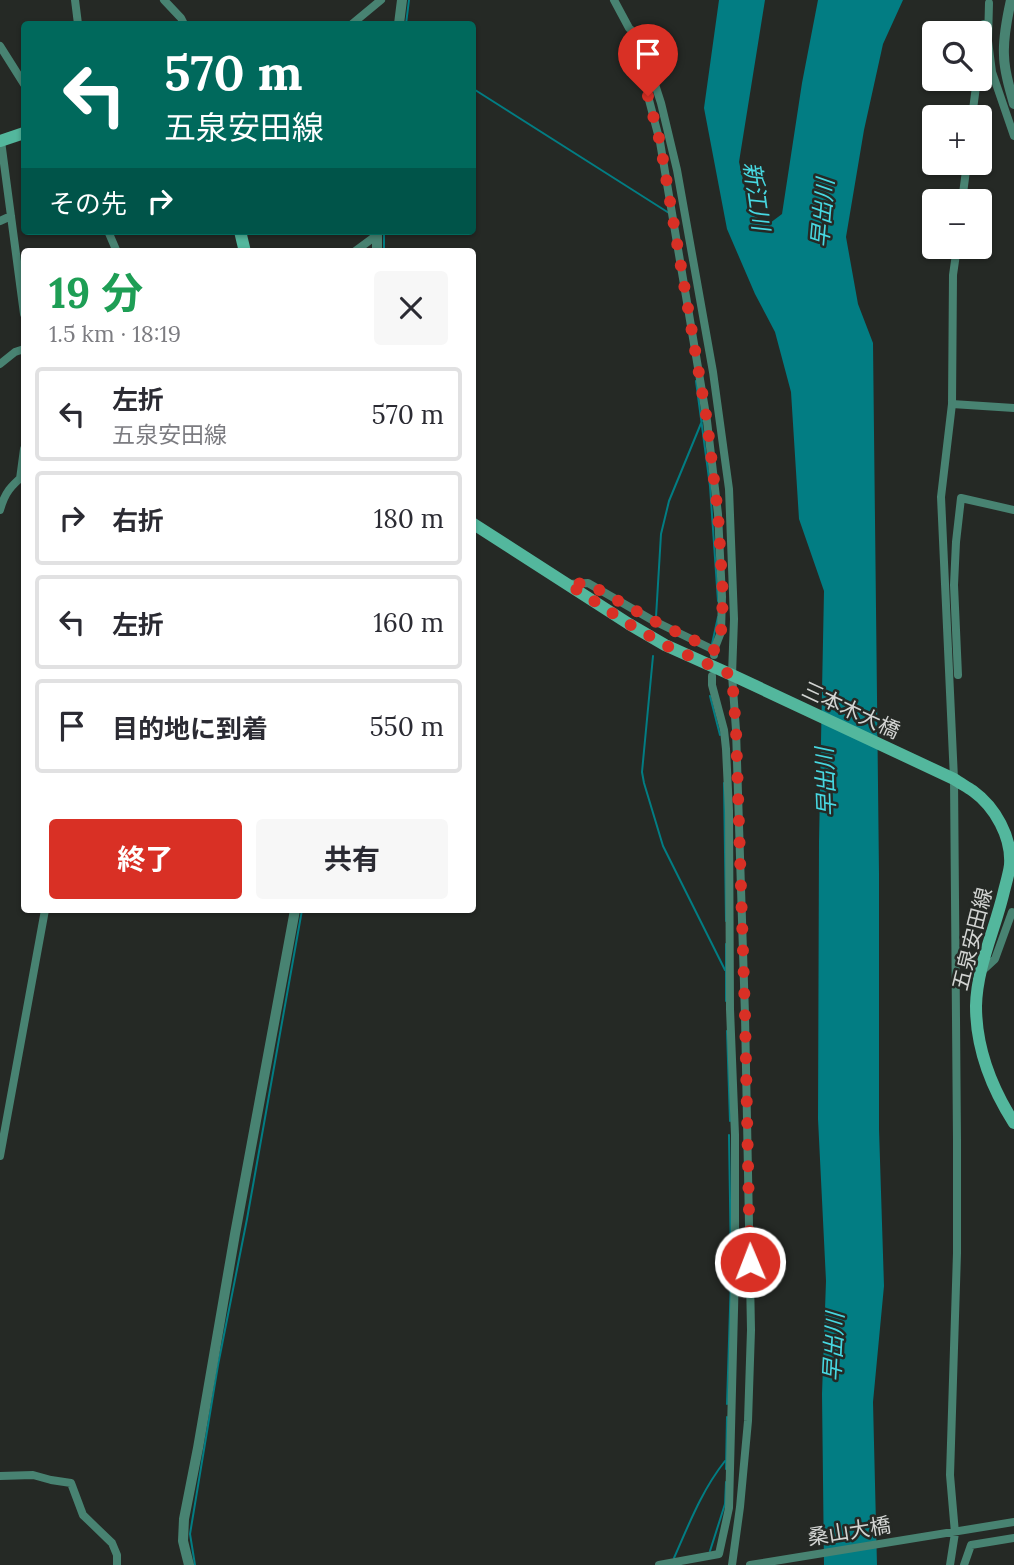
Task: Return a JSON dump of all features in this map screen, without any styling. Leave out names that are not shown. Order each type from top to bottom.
[{"type":"main road","points":[[1,141],[21,134]]},
{"type":"main road","points":[[476,526],[629,624],[665,645],[733,676]]},
{"type":"main road","name":"三本木大橋","points":[[733,676],[952,779]]},
{"type":"main road","name":"五泉安田線","points":[[952,779],[974,792],[991,809],[1007,835],[1010,865],[999,911],[986,947],[976,1005],[982,1055],[994,1088],[1014,1122]]},
{"type":"street","points":[[75,0],[78,21]]},
{"type":"street","points":[[164,0],[182,21]]},
{"type":"street","points":[[356,21],[382,0]]},
{"type":"street","points":[[399,21],[402,0]]},
{"type":"street","points":[[614,0],[629,28],[640,38],[661,103],[677,170],[713,372],[729,489],[745,1002],[751,1330],[748,1422],[732,1565]]},
{"type":"street","points":[[1011,0],[1004,57],[1014,104]]},
{"type":"street","points":[[986,21],[989,2]]},
{"type":"street","points":[[989,2],[988,41],[992,72],[1014,136]]},
{"type":"street","points":[[0,46],[21,79]]},
{"type":"street","points":[[568,584],[587,583],[714,652],[721,632],[723,597],[718,514],[707,421],[660,142],[648,96]]},
{"type":"street","points":[[1,141],[21,280]]},
{"type":"street","points":[[0,220],[11,216]]},
{"type":"street","points":[[359,248],[375,235]]},
{"type":"street","points":[[950,1565],[957,1202],[952,779],[941,497],[952,404],[955,259]]},
{"type":"street","points":[[0,364],[21,350]]},
{"type":"street","points":[[952,404],[1014,408]]},
{"type":"street","points":[[0,510],[2,495],[21,478]]},
{"type":"street","points":[[958,675],[954,585],[961,498],[1014,510]]},
{"type":"street","points":[[659,1565],[719,1554],[729,1508],[736,1135],[730,1009],[726,748],[712,677]]},
{"type":"street","points":[[980,972],[995,959],[1012,912]]},
{"type":"street","points":[[0,1156],[43,913]]},
{"type":"street","points":[[189,1565],[183,1541],[184,1518],[234,1234],[295,913]]},
{"type":"street","points":[[0,1476],[33,1475],[71,1483],[83,1515],[112,1543],[117,1555],[117,1565]]},
{"type":"street","name":"桑山大橋","points":[[750,1565],[1014,1522]]},
{"type":"street","points":[[964,1565],[971,1545],[1014,1538]]},
{"type":"water","name":"早出川","points":[[719,0],[765,0],[739,162],[751,215],[770,223],[782,214],[818,0],[903,0],[883,44],[864,130],[846,237],[858,304],[873,343],[879,1129],[884,1286],[873,1402],[877,1565],[824,1565],[822,1394],[826,1281],[818,1119],[819,841],[824,591],[799,519],[791,392],[775,332],[727,229],[704,108]]},
{"type":"waterway","points":[[406,21],[409,0]]},
{"type":"waterway","points":[[476,91],[669,213]]},
{"type":"waterway","points":[[384,235],[384,248]]},
{"type":"waterway","points":[[696,381],[710,486],[718,601]]},
{"type":"waterway","points":[[656,617],[661,534],[669,501],[702,421]]},
{"type":"waterway","points":[[712,644],[718,617]]},
{"type":"waterway","points":[[653,656],[642,772],[644,783],[663,846],[725,970]]},
{"type":"waterway","points":[[710,696],[720,735]]},
{"type":"waterway","points":[[724,783],[726,921]]},
{"type":"waterway","points":[[195,1565],[190,1534],[218,1365],[301,913]]},
{"type":"waterway","points":[[726,944],[726,1001]]},
{"type":"waterway","points":[[727,1031],[730,1121]]},
{"type":"waterway","points":[[729,1135],[731,1264]]},
{"type":"waterway","points":[[727,1404],[731,1278]]},
{"type":"waterway","points":[[726,1469],[727,1417]]},
{"type":"waterway","points":[[674,1558],[703,1495],[725,1461]]},
{"type":"waterway","points":[[710,1551],[725,1504],[726,1482]]},
{"type":"route","points":[[648,96],[660,142],[707,421],[718,514],[723,597],[721,632],[714,650],[666,628],[587,583],[568,584],[665,645],[732,675],[745,1015],[750,1262]]},
{"type":"water label","name":"新江川","points":[[757,196]]}]
